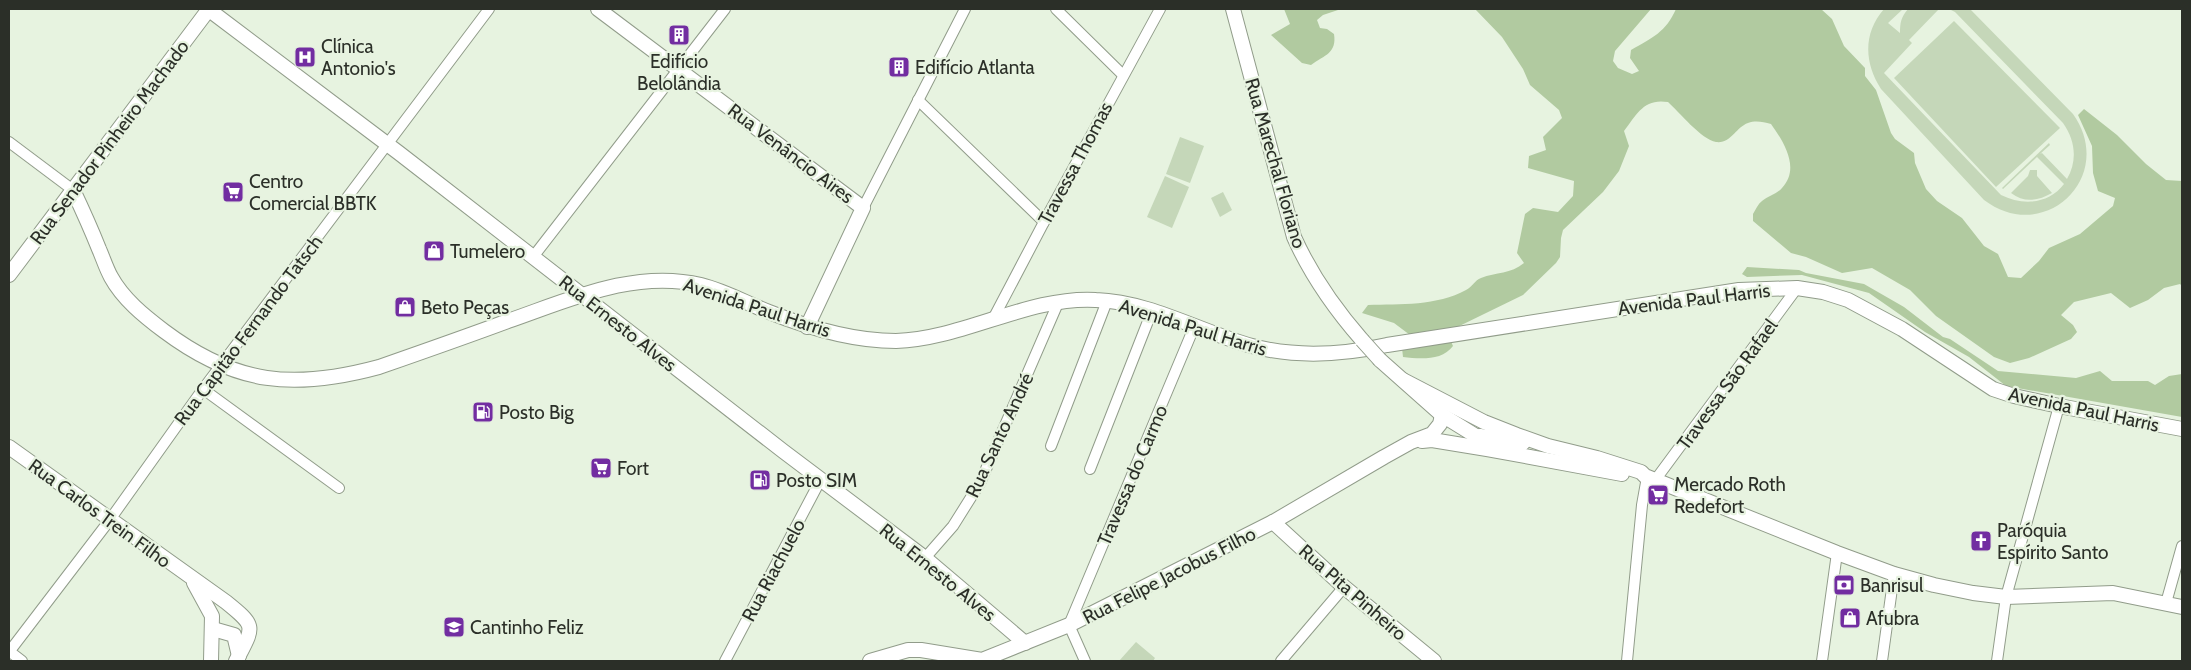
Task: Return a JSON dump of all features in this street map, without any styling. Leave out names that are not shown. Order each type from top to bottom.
[{"type":"main road","name":"Rua Ernesto Alves","points":[[209,9],[925,558],[1024,643]]},
{"type":"main road","name":"Rua Senador Pinheiro Machado","points":[[9,274],[209,9]]},
{"type":"main road","name":"Rua Venâncio Aires","points":[[598,9],[863,208]]},
{"type":"main road","name":"Rua Marechal Floriano","points":[[1233,9],[1294,236],[1306,264],[1351,327],[1380,360],[1425,403],[1470,435],[1501,451]]},
{"type":"main road","name":"Avenida Paul Harris","points":[[72,190],[111,277],[132,304],[185,347],[221,365],[250,375],[277,380],[308,381],[346,376],[379,367],[582,295],[629,282],[672,280],[721,291],[807,327],[862,338],[899,340],[940,334],[1058,303],[1107,301],[1152,311],[1250,346],[1284,353],[1355,352],[1387,345],[1739,290],[1797,288],[1823,292],[1856,304],[1902,329],[1993,389],[2014,396],[2059,406],[2182,429]]},
{"type":"main road","points":[[807,327],[863,208]]},
{"type":"main road","points":[[1403,380],[1484,422],[1548,446],[1571,458],[1626,475],[1649,477],[1836,553],[1894,574],[1973,593],[2006,597],[2113,593],[2182,607]]},
{"type":"main road","points":[[1432,434],[1440,424],[1442,415]]},
{"type":"main road","points":[[1432,434],[1470,435],[1548,446]]},
{"type":"main road","name":"Rua Felipe Jacobus Filho","points":[[870,661],[908,650],[921,650],[982,661],[1069,625],[1273,522],[1411,442],[1432,434]]},
{"type":"main road","points":[[1411,442],[1432,440],[1501,451],[1571,458]]},
{"type":"main road","name":"Rua Carlos Trein Filho","points":[[9,447],[247,619],[250,628],[239,659]]},
{"type":"main road","name":"Rua Pita Pinheiro","points":[[1273,522],[1344,587],[1434,661]]},
{"type":"main road","points":[[191,578],[211,612],[213,629],[211,661]]},
{"type":"main road","points":[[213,629],[234,635],[239,659]]},
{"type":"street","name":"Rua Capitão Fernando Tatsch","points":[[9,651],[109,520],[203,389],[386,144],[489,9]]},
{"type":"street","points":[[533,258],[725,9]]},
{"type":"street","points":[[863,208],[965,9]]},
{"type":"street","points":[[1056,9],[1123,75]]},
{"type":"street","name":"Travessa Thomas","points":[[993,319],[1160,9]]},
{"type":"street","points":[[918,100],[1044,222]]},
{"type":"street","points":[[9,142],[72,190]]},
{"type":"street","name":"Travessa São Rafael","points":[[1649,477],[1797,288]]},
{"type":"street","points":[[1051,446],[1107,301]]},
{"type":"street","name":"Rua Santo André","points":[[925,558],[953,526],[980,482],[1058,303]]},
{"type":"street","points":[[1090,469],[1152,311]]},
{"type":"street","name":"Travessa do Carmo","points":[[1069,625],[1195,326]]},
{"type":"street","points":[[203,389],[339,488]]},
{"type":"street","points":[[1997,661],[2006,597],[2059,406]]},
{"type":"street","points":[[1626,661],[1641,515],[1649,477]]},
{"type":"street","name":"Rua Riachuelo","points":[[725,661],[821,479]]},
{"type":"street","points":[[2166,603],[2182,546]]},
{"type":"street","points":[[1822,661],[1836,553]]},
{"type":"street","points":[[1882,661],[1894,574]]},
{"type":"street","points":[[1281,661],[1344,587]]},
{"type":"street","points":[[1069,625],[1085,661]]},
{"type":"street","points":[[9,651],[22,661]]},
{"type":"green space","points":[[1284,9],[1341,9],[1323,15],[1317,20],[1320,28],[1327,29],[1334,34],[1332,50],[1311,65],[1302,63],[1271,35],[1290,24]]},
{"type":"green space","points":[[1475,9],[1651,9],[1615,51],[1613,61],[1618,68],[1632,74],[1639,71],[1630,58],[1631,50],[1663,29],[1676,9],[1821,9],[1832,19],[1844,46],[1865,68],[1865,76],[1876,90],[1891,133],[1895,139],[1914,153],[1915,163],[1926,189],[1937,201],[1962,218],[1984,246],[1998,254],[2008,277],[2021,278],[2039,261],[2049,248],[2080,234],[2113,206],[2115,198],[2098,191],[2093,173],[2092,146],[2078,115],[2084,109],[2117,135],[2146,164],[2166,180],[2182,181],[2182,286],[2180,284],[2164,288],[2148,300],[2130,308],[2111,293],[2074,302],[2061,315],[2073,325],[2077,332],[2071,339],[2029,358],[2010,363],[1994,357],[1936,316],[1910,290],[1872,268],[1842,273],[1806,257],[1791,253],[1753,221],[1753,214],[1759,204],[1782,188],[1790,172],[1790,163],[1785,146],[1771,124],[1757,121],[1748,123],[1730,138],[1716,142],[1697,131],[1668,102],[1660,101],[1647,105],[1637,113],[1624,131],[1629,146],[1619,171],[1603,192],[1563,230],[1560,257],[1556,263],[1523,295],[1443,334],[1449,337],[1453,346],[1448,351],[1437,357],[1430,358],[1403,357],[1402,348],[1414,338],[1394,323],[1362,313],[1368,305],[1431,302],[1443,299],[1466,290],[1481,278],[1519,267],[1524,263],[1517,253],[1525,214],[1533,208],[1558,212],[1573,196],[1574,181],[1528,168],[1529,156],[1546,150],[1543,137],[1562,118],[1559,110],[1530,85],[1523,69],[1502,37]]},
{"type":"green space","points":[[1884,9],[1903,9],[1888,23],[1900,33],[1901,20],[1908,9],[1939,9],[1909,40],[1912,43],[1884,73],[2001,195],[2009,199],[2027,202],[2051,196],[2064,184],[2037,157],[2002,188],[2049,143],[2050,145],[2040,154],[2042,153],[2067,179],[2073,165],[2074,150],[2070,136],[2063,123],[1955,12],[1949,9],[1970,9],[2073,114],[2084,137],[2086,160],[2080,181],[2068,198],[2051,209],[2030,215],[2007,212],[1984,200],[1881,89],[1875,79],[1869,59],[1869,38],[1877,18]]},
{"type":"green space","points":[[1954,21],[2060,128],[1996,187],[1894,78]]},
{"type":"green space","points":[[1180,137],[1204,146],[1190,183],[1166,174]]},
{"type":"green space","points":[[2030,170],[2037,170],[2037,176],[2052,193],[2042,198],[2026,200],[2011,193],[2028,176]]},
{"type":"green space","points":[[1165,176],[1189,187],[1172,228],[1147,217]]},
{"type":"green space","points":[[1223,192],[1232,210],[1220,217],[1211,198]]},
{"type":"green space","points":[[1747,267],[1799,270],[1864,284],[1904,307],[1943,337],[1950,339],[1998,371],[2076,378],[2100,371],[2112,381],[2148,381],[2155,385],[2169,376],[2182,374],[2182,417],[2006,386],[1969,357],[1925,332],[1869,293],[1802,275],[1747,277],[1742,274]]},
{"type":"green space","points":[[1136,642],[1155,658],[1153,661],[1119,661]]},
{"type":"place","name":"Edifício Belolândia","points":[[679,35]]},
{"type":"place","name":"Clínica Antonio's","points":[[305,57]]},
{"type":"place","name":"Edifício Atlanta","points":[[899,67]]},
{"type":"place","name":"Centro Comercial BBTK","points":[[233,192]]},
{"type":"place","name":"Tumelero","points":[[434,251]]},
{"type":"place","name":"Beto Peças","points":[[405,307]]},
{"type":"place","name":"Posto Big","points":[[483,412]]},
{"type":"place","name":"Fort","points":[[601,468]]},
{"type":"place","name":"Posto SIM","points":[[760,480]]},
{"type":"place","name":"Mercado Roth Redefort","points":[[1658,495]]},
{"type":"place","name":"Paróquia Espírito Santo","points":[[1981,541]]},
{"type":"place","name":"Banrisul","points":[[1844,585]]},
{"type":"place","name":"Afubra","points":[[1850,618]]},
{"type":"place","name":"Cantinho Feliz","points":[[454,627]]}]
